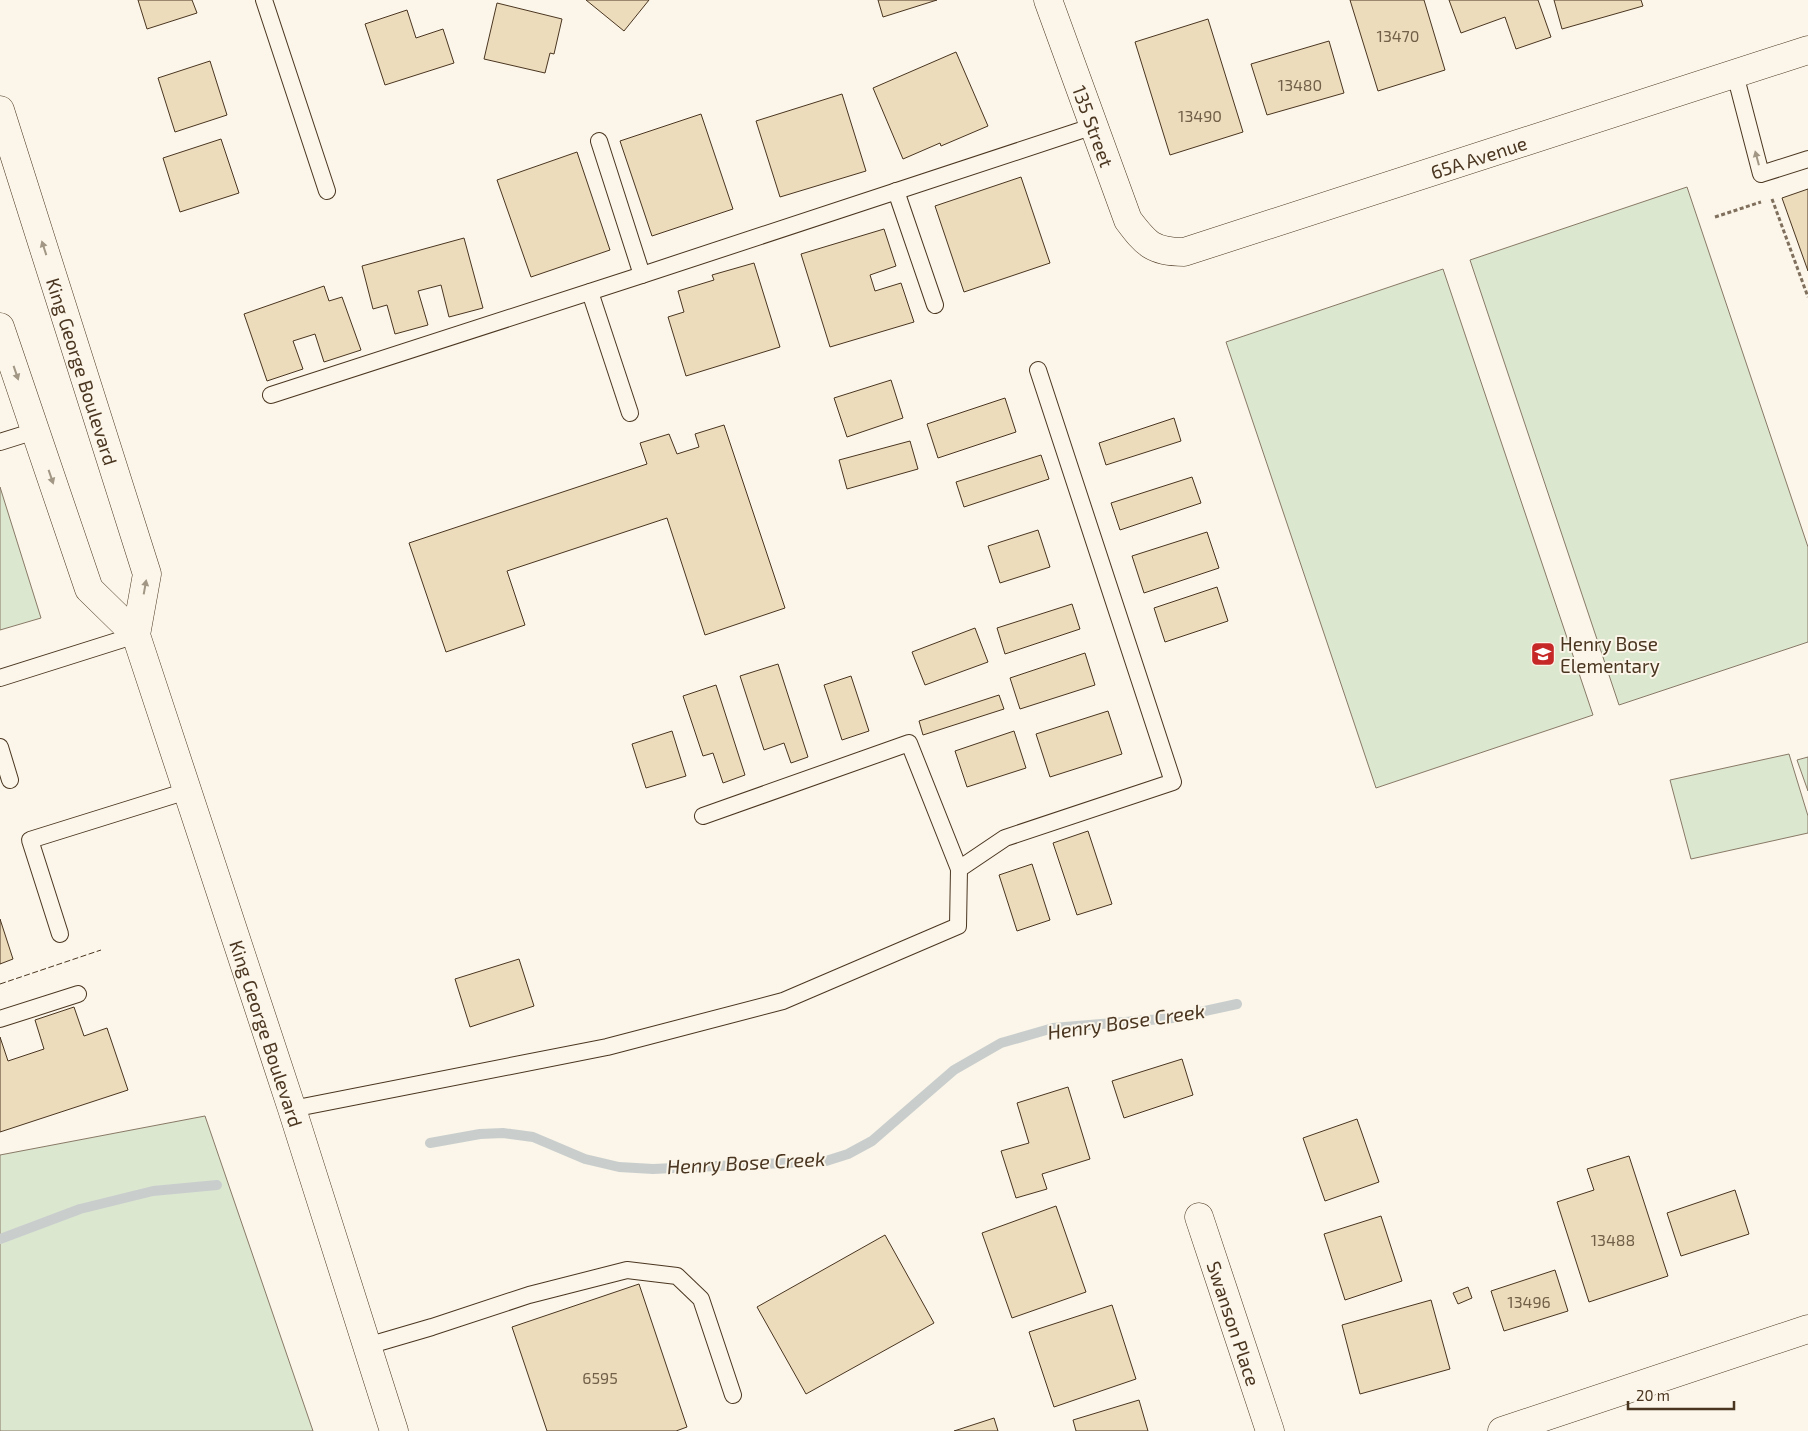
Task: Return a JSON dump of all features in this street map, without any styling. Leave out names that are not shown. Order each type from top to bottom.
[{"type":"main road","name":"135 Street","points":[[1048,0],[1128,220],[1149,244]]},
{"type":"main road","name":"65A Avenue","points":[[1149,244],[1166,252],[1184,252],[1808,50]]},
{"type":"main road","name":"King George Boulevard","points":[[0,110],[147,574],[136,635]]},
{"type":"main road","name":"King George Boulevard","points":[[0,327],[89,589],[136,635],[292,1109],[394,1431]]},
{"type":"main road","name":"Swanson Place","points":[[1199,1217],[1270,1431]]},
{"type":"main road","points":[[1502,1431],[1532,1426],[1808,1329]]},
{"type":"lane","points":[[264,0],[327,191]]},
{"type":"lane","points":[[1734,74],[1761,174],[1808,160]]},
{"type":"lane","points":[[271,395],[1094,126]]},
{"type":"lane","points":[[599,141],[642,275]]},
{"type":"lane","points":[[896,191],[935,305]]},
{"type":"lane","points":[[590,292],[630,413]]},
{"type":"lane","points":[[959,869],[1005,838],[1173,782],[1038,370]]},
{"type":"lane","points":[[0,442],[35,431]]},
{"type":"lane","points":[[0,678],[136,635]]},
{"type":"lane","points":[[292,1109],[607,1047],[783,1000],[958,926],[959,869],[908,743],[703,816]]},
{"type":"lane","points":[[0,747],[10,780]]},
{"type":"lane","points":[[60,934],[30,840],[187,790]]},
{"type":"lane","points":[[0,1019],[78,994]]},
{"type":"lane","points":[[367,1346],[529,1295],[626,1270],[676,1276],[701,1299],[733,1395]]},
{"type":"path","points":[[1769,193],[1808,297]]},
{"type":"path","points":[[1715,217],[1762,202]]},
{"type":"green space","points":[[1687,187],[1808,547],[1808,642],[1619,705],[1470,260]]},
{"type":"green space","points":[[1443,269],[1593,715],[1376,788],[1226,342]]},
{"type":"green space","points":[[0,487],[41,618],[0,630]]},
{"type":"green space","points":[[1789,754],[1808,816],[1808,833],[1691,859],[1670,780]]},
{"type":"green space","points":[[1808,757],[1808,791],[1797,760]]},
{"type":"green space","points":[[205,1116],[313,1431],[0,1431],[0,1155]]},
{"type":"building","points":[[138,0],[192,0],[197,13],[147,29]]},
{"type":"building","points":[[586,0],[649,0],[624,31]]},
{"type":"building","points":[[878,0],[937,0],[883,17]]},
{"type":"building","points":[[1350,0],[1424,0],[1445,70],[1378,91]]},
{"type":"building","points":[[1449,0],[1538,0],[1551,37],[1516,49],[1505,17],[1461,33]]},
{"type":"building","points":[[1554,0],[1641,0],[1643,6],[1562,29]]},
{"type":"building","points":[[497,3],[562,19],[554,54],[550,53],[545,73],[484,59]]},
{"type":"building","points":[[407,10],[416,38],[443,29],[454,63],[385,85],[365,24]]},
{"type":"building","points":[[1208,19],[1243,132],[1170,155],[1135,42]]},
{"type":"building","points":[[1329,41],[1344,93],[1267,115],[1251,64]]},
{"type":"building","points":[[956,52],[988,126],[941,146],[940,143],[903,159],[873,88]]},
{"type":"building","points":[[210,61],[227,115],[175,132],[158,78]]},
{"type":"building","points":[[842,94],[866,171],[780,197],[756,121]]},
{"type":"building","points":[[701,114],[733,209],[652,236],[620,141]]},
{"type":"building","points":[[221,139],[239,193],[180,212],[163,158]]},
{"type":"building","points":[[577,152],[610,250],[531,277],[497,180]]},
{"type":"building","points":[[1021,177],[1050,263],[964,292],[935,206]]},
{"type":"building","points":[[1808,189],[1808,271],[1782,198]]},
{"type":"building","points":[[884,229],[896,266],[870,275],[875,291],[901,283],[914,322],[830,347],[801,254]]},
{"type":"building","points":[[464,238],[483,308],[449,317],[441,285],[418,291],[428,325],[395,334],[387,305],[373,309],[362,266]]},
{"type":"building","points":[[754,263],[780,347],[686,376],[668,317],[684,312],[678,291],[714,280],[712,275]]},
{"type":"building","points":[[324,286],[329,301],[342,297],[361,350],[324,362],[315,334],[293,341],[303,369],[267,381],[244,314]]},
{"type":"building","points":[[891,380],[903,418],[847,437],[834,398]]},
{"type":"building","points":[[1005,398],[1016,432],[938,458],[927,424]]},
{"type":"building","points":[[1174,418],[1181,441],[1106,465],[1099,443]]},
{"type":"building","points":[[724,425],[785,608],[705,635],[667,518],[507,571],[525,625],[446,652],[409,543],[647,464],[640,443],[669,434],[677,454],[699,447],[695,434]]},
{"type":"building","points":[[910,441],[918,469],[847,489],[839,460]]},
{"type":"building","points":[[1041,455],[1049,479],[964,507],[956,482]]},
{"type":"building","points":[[1192,477],[1201,503],[1120,530],[1111,503]]},
{"type":"building","points":[[1038,530],[1050,567],[1000,583],[988,546]]},
{"type":"building","points":[[1207,532],[1219,568],[1144,593],[1132,556]]},
{"type":"building","points":[[1217,587],[1228,621],[1165,642],[1154,608]]},
{"type":"building","points":[[1072,604],[1080,629],[1005,654],[997,628]]},
{"type":"building","points":[[975,628],[988,662],[925,685],[912,652]]},
{"type":"building","points":[[1085,653],[1095,685],[1020,709],[1010,678]]},
{"type":"building","points":[[778,664],[808,757],[791,763],[784,743],[764,750],[740,676]]},
{"type":"building","points":[[851,676],[869,731],[842,740],[824,685]]},
{"type":"building","points":[[716,685],[745,775],[723,783],[713,753],[703,756],[683,696]]},
{"type":"building","points":[[999,695],[1004,709],[923,735],[919,721]]},
{"type":"building","points":[[1108,711],[1122,754],[1050,777],[1036,734]]},
{"type":"building","points":[[672,731],[686,776],[646,788],[632,744]]},
{"type":"building","points":[[1014,731],[1026,768],[967,787],[955,751]]},
{"type":"building","points":[[1088,831],[1112,904],[1077,915],[1053,843]]},
{"type":"building","points":[[1032,864],[1050,920],[1017,931],[999,875]]},
{"type":"building","points":[[0,919],[13,959],[0,964]]},
{"type":"building","points":[[519,959],[534,1006],[470,1027],[455,979]]},
{"type":"building","points":[[74,1007],[84,1036],[107,1028],[128,1090],[0,1132],[0,1037],[8,1061],[44,1049],[35,1020]]},
{"type":"building","points":[[1182,1059],[1193,1095],[1124,1118],[1112,1081]]},
{"type":"building","points":[[1068,1087],[1090,1159],[1042,1174],[1047,1189],[1016,1198],[1001,1151],[1029,1143],[1017,1103]]},
{"type":"building","points":[[1357,1119],[1379,1182],[1325,1201],[1303,1138]]},
{"type":"building","points":[[1629,1156],[1668,1276],[1589,1302],[1557,1202],[1594,1190],[1587,1169]]},
{"type":"building","points":[[1735,1190],[1749,1234],[1681,1256],[1667,1213]]},
{"type":"building","points":[[1056,1206],[1086,1292],[1012,1318],[982,1233]]},
{"type":"building","points":[[1381,1216],[1402,1281],[1345,1300],[1324,1234]]},
{"type":"building","points":[[885,1235],[934,1323],[806,1394],[757,1307]]},
{"type":"building","points":[[1555,1270],[1568,1311],[1504,1331],[1491,1291]]},
{"type":"building","points":[[639,1284],[687,1427],[676,1431],[547,1431],[512,1327]]},
{"type":"building","points":[[1468,1287],[1472,1298],[1458,1304],[1453,1293]]},
{"type":"building","points":[[1431,1300],[1450,1369],[1360,1394],[1342,1325]]},
{"type":"building","points":[[1112,1305],[1136,1379],[1054,1407],[1029,1332]]},
{"type":"building","points":[[1139,1400],[1148,1431],[1076,1431],[1073,1420]]},
{"type":"building","points":[[994,1418],[998,1431],[954,1431]]},
{"type":"waterway","name":"Henry Bose Creek","points":[[430,1143],[480,1134],[503,1133],[533,1137],[585,1159],[619,1167],[653,1169],[826,1161],[848,1154],[872,1141],[954,1070],[1001,1043],[1053,1028],[1173,1018],[1237,1004]]},
{"type":"waterway","name":"Henry Bose Creek","points":[[0,1239],[80,1209],[153,1191],[217,1185]]},
{"type":"fence","points":[[0,984],[101,950]]},
{"type":"place","name":"Henry Bose Elementary","points":[[1543,654]]}]
